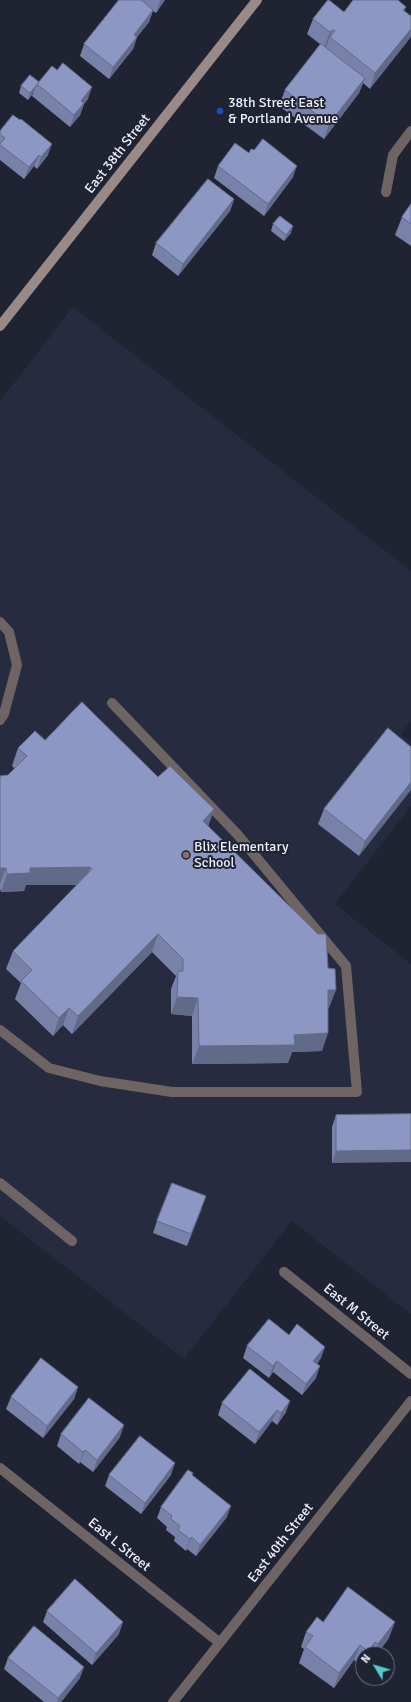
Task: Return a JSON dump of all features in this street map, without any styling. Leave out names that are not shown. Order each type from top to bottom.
[{"type":"main road","name":"East 38th Street","points":[[0,326],[257,0]]},
{"type":"street","points":[[386,192],[392,155],[411,130]]},
{"type":"street","points":[[0,622],[9,632],[18,665],[4,714],[0,720]]},
{"type":"street","points":[[0,1030],[49,1068],[100,1081],[172,1092],[357,1092],[346,966],[238,834],[112,703]]},
{"type":"street","points":[[0,1183],[72,1241]]},
{"type":"street","name":"East M Street","points":[[284,1272],[411,1374]]},
{"type":"street","name":"East 40th Street","points":[[173,1702],[411,1401]]},
{"type":"street","name":"East L Street","points":[[0,1468],[220,1643]]},
{"type":"shaded area","name":"Blix Elementary School","points":[[73,307],[411,571],[411,721],[401,734],[411,741],[411,806],[335,904],[411,964],[411,1314],[292,1221],[184,1359],[0,1216],[0,401]]},
{"type":"building","points":[[119,0],[141,0],[153,10],[134,35],[137,37],[113,67],[84,44]]},
{"type":"building","points":[[328,0],[344,12],[353,0],[398,0],[406,7],[403,10],[411,16],[411,29],[375,73],[330,37],[335,31],[332,30],[330,32],[313,19]]},
{"type":"building","points":[[321,44],[365,78],[329,124],[285,90]]},
{"type":"building","points":[[63,63],[92,87],[81,101],[84,103],[74,115],[37,84],[52,66],[57,70]]},
{"type":"building","points":[[30,75],[39,82],[30,93],[21,86]]},
{"type":"building","points":[[13,115],[20,120],[21,119],[52,144],[41,157],[39,155],[29,167],[0,145],[5,138],[0,134],[0,131]]},
{"type":"building","points":[[263,139],[297,166],[268,204],[218,166],[235,143],[249,153],[251,149],[254,150]]},
{"type":"building","points":[[208,179],[234,199],[183,264],[156,243]]},
{"type":"building","points":[[411,204],[411,224],[402,217]]},
{"type":"building","points":[[280,216],[293,226],[286,235],[273,224]]},
{"type":"building","points":[[82,702],[158,777],[170,766],[214,809],[203,821],[318,934],[326,934],[328,968],[335,969],[336,990],[328,990],[328,1033],[294,1035],[295,1045],[199,1046],[198,998],[177,997],[178,971],[183,971],[183,959],[158,934],[78,1016],[69,1008],[59,1018],[21,981],[32,970],[13,951],[92,869],[90,867],[30,868],[30,873],[7,874],[6,868],[0,868],[0,776],[8,775],[27,756],[18,748],[35,731],[45,740]]},
{"type":"building","points":[[388,728],[411,747],[411,782],[365,841],[324,809]]},
{"type":"building","points":[[411,1114],[411,1150],[336,1151],[336,1115]]},
{"type":"building","points":[[172,1183],[206,1196],[191,1234],[157,1221]]},
{"type":"building","points":[[269,1319],[289,1335],[297,1324],[325,1347],[313,1361],[320,1366],[306,1384],[277,1361],[273,1366],[247,1346]]},
{"type":"building","points":[[41,1358],[78,1387],[47,1426],[11,1397]]},
{"type":"building","points":[[250,1369],[290,1401],[281,1413],[277,1410],[259,1432],[222,1403]]},
{"type":"building","points":[[89,1398],[124,1425],[97,1460],[85,1450],[83,1452],[61,1434]]},
{"type":"building","points":[[140,1436],[175,1463],[145,1503],[109,1475]]},
{"type":"building","points":[[188,1470],[193,1473],[192,1475],[231,1506],[200,1545],[192,1537],[190,1539],[178,1530],[180,1526],[171,1519],[172,1516],[161,1507]]},
{"type":"building","points":[[75,1579],[123,1622],[96,1653],[47,1611]]},
{"type":"building","points":[[348,1587],[395,1622],[378,1644],[375,1642],[372,1646],[355,1646],[355,1652],[339,1673],[305,1647],[313,1636],[306,1632],[317,1617],[323,1622]]},
{"type":"building","points":[[34,1626],[84,1667],[58,1698],[8,1658]]},
{"type":"place","name":"38th Street East & Portland Avenue","points":[[220,111]]},
{"type":"place","name":"Blix Elementary School","points":[[186,855]]}]
